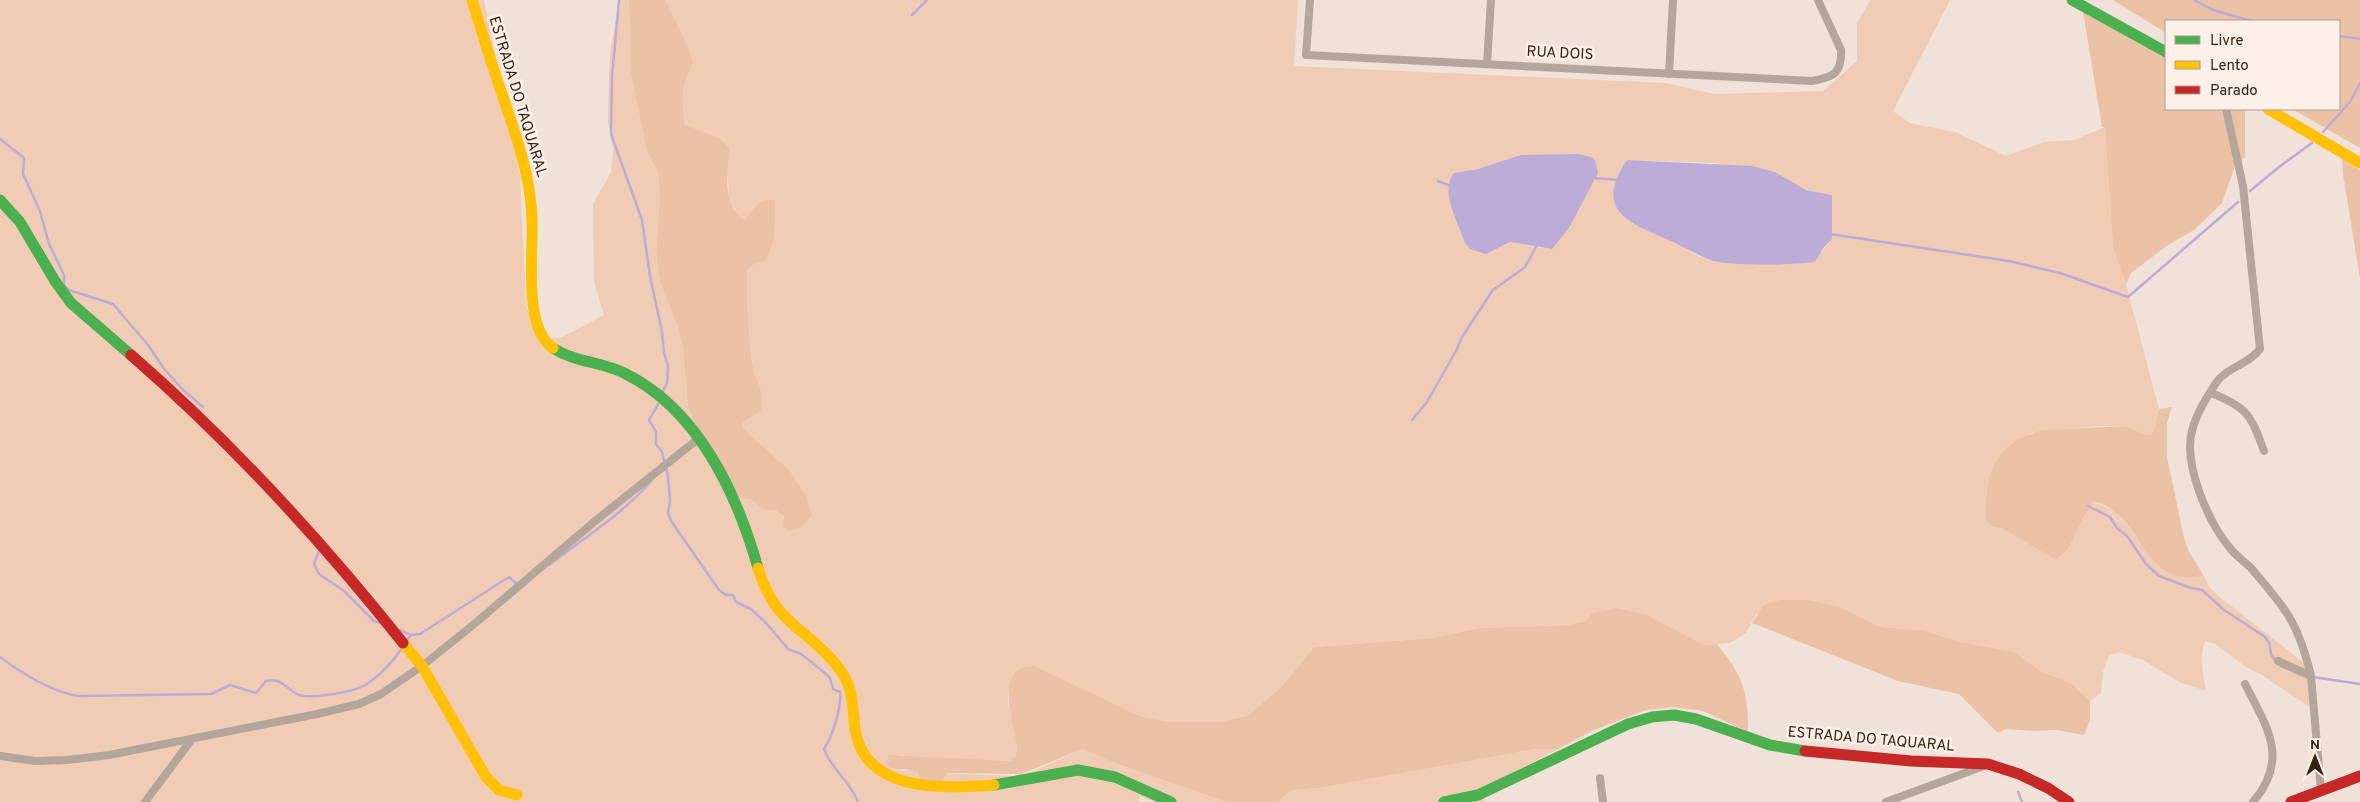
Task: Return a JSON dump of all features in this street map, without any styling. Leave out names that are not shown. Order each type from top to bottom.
[{"type":"street","name":"ESTRADA DO TAQUARAL","points":[[472,0],[526,172],[533,214],[534,310],[540,336],[549,346],[561,353],[604,364],[625,374],[649,389],[686,421],[730,494],[746,528],[763,585],[773,606],[786,620],[831,659],[842,672],[850,686],[854,702],[855,730],[862,752],[872,767],[889,777],[904,781],[962,786],[995,786],[1060,772],[1099,772],[1122,779],[1171,802]]},
{"type":"street","name":"RUA DOIS","points":[[1310,0],[1306,55],[1812,81],[1834,75],[1839,68],[1841,59],[1841,50],[1818,0]]},
{"type":"street","points":[[1487,64],[1491,0]]},
{"type":"street","points":[[1669,74],[1673,0]]},
{"type":"street","points":[[2072,0],[2081,3],[2165,51]]},
{"type":"street","points":[[2226,110],[2243,186],[2260,349],[2249,361],[2223,375],[2211,394],[2192,430],[2190,446],[2192,468],[2215,527],[2230,548],[2268,588],[2288,614],[2300,639],[2311,676],[2321,791]]},
{"type":"street","points":[[2270,110],[2360,163]]},
{"type":"street","points":[[0,200],[20,222],[55,281],[72,303],[172,391],[236,452],[380,614],[422,666],[486,777],[499,790],[517,795]]},
{"type":"street","points":[[2211,394],[2242,408],[2250,417],[2264,451]]},
{"type":"street","points":[[0,756],[35,760],[67,760],[109,755],[359,704],[382,694],[422,666],[698,439]]},
{"type":"street","points":[[2278,661],[2311,676]]},
{"type":"street","points":[[2245,684],[2263,720],[2272,744],[2274,756],[2268,778],[2253,802]]},
{"type":"street","name":"ESTRADA DO TAQUARAL","points":[[1444,802],[1480,798],[1628,724],[1652,717],[1674,715],[1696,719],[1770,745],[1796,750],[1866,755],[1910,761],[1988,764],[2019,774],[2048,788],[2069,802]]},
{"type":"street","points":[[145,802],[192,739]]},
{"type":"street","points":[[1886,802],[1988,764]]},
{"type":"street","points":[[2292,802],[2360,776]]},
{"type":"street","points":[[1600,778],[1603,802]]},
{"type":"shaded area","points":[[0,0],[484,0],[520,175],[526,305],[532,321],[547,339],[562,337],[604,315],[594,282],[593,204],[611,172],[613,149],[608,121],[611,45],[618,0],[629,0],[630,69],[647,152],[658,172],[660,197],[656,254],[660,282],[677,325],[683,348],[688,407],[726,493],[752,500],[766,510],[776,510],[784,517],[789,470],[743,428],[741,423],[761,411],[762,405],[751,355],[747,270],[757,262],[763,200],[745,220],[739,216],[729,201],[728,178],[719,138],[685,126],[683,94],[693,63],[665,0],[1298,0],[1294,66],[1665,83],[1715,94],[1823,91],[1857,61],[1857,23],[1870,0],[1950,0],[1893,111],[1910,123],[1955,132],[2006,156],[2044,142],[2074,140],[2105,127],[2113,248],[2126,284],[2159,409],[2152,435],[2144,434],[2126,426],[2099,426],[2031,433],[1994,464],[1989,477],[1985,507],[1993,527],[2003,529],[2056,560],[2068,548],[2084,516],[2094,502],[2117,512],[2155,561],[2189,577],[2204,576],[2209,587],[2221,598],[2303,662],[2308,669],[2309,707],[2262,675],[2246,667],[2215,644],[2205,641],[2202,660],[2206,691],[2179,682],[2143,660],[2119,652],[2109,656],[2103,672],[2101,693],[2090,701],[2071,683],[2040,671],[2015,652],[1961,642],[1922,630],[1881,627],[1841,607],[1756,614],[1746,633],[1730,643],[1704,645],[1683,635],[1586,621],[1568,625],[1479,628],[1433,638],[1314,647],[1282,686],[1247,716],[1219,722],[1169,722],[1140,716],[1035,666],[1029,667],[1018,672],[1009,688],[1009,708],[1016,731],[1017,743],[1016,755],[1010,761],[918,758],[900,755],[901,771],[913,769],[919,772],[1013,776],[1031,772],[1083,749],[1112,762],[1226,802],[1155,802],[1139,796],[1139,802],[0,802]],"holes":[[[1627,160],[1714,163],[1775,172],[1806,190],[1832,195],[1832,239],[1818,256],[1807,263],[1718,262],[1698,256],[1680,245],[1615,183]],[[1483,168],[1549,249],[1510,242],[1491,251],[1454,173]]]},
{"type":"shaded area","points":[[629,0],[665,0],[688,47],[693,63],[683,93],[685,125],[719,138],[729,148],[727,178],[729,197],[737,214],[745,220],[761,202],[766,200],[775,201],[774,233],[771,248],[764,262],[757,262],[747,270],[751,355],[762,404],[761,411],[742,423],[743,428],[789,470],[806,496],[812,515],[802,527],[787,531],[783,525],[784,517],[776,510],[766,510],[752,500],[726,494],[688,407],[683,348],[677,325],[660,282],[656,254],[660,197],[658,172],[647,152],[630,69]]},
{"type":"shaded area","points":[[2113,0],[2360,0],[2360,148],[2294,110],[2340,110],[2340,20],[2165,20],[2165,32]]},
{"type":"shaded area","points":[[2083,12],[2165,57],[2165,110],[2245,110],[2245,157],[2235,166],[2222,203],[2194,230],[2168,245],[2131,273],[2126,284],[2113,248],[2105,127],[2102,127]]},
{"type":"shaded area","points":[[1578,154],[1595,160],[1598,173],[1569,228],[1552,249],[1510,242],[1486,254],[1470,249],[1465,243],[1449,198],[1450,180],[1454,173],[1478,169],[1521,155]]},
{"type":"shaded area","points":[[2342,158],[2360,170],[2360,278],[2343,174]]},
{"type":"shaded area","points":[[1627,160],[1752,166],[1775,172],[1806,190],[1832,195],[1832,239],[1824,247],[1815,262],[1754,265],[1707,259],[1643,229],[1621,214],[1615,204],[1614,192],[1617,178]]},
{"type":"shaded area","points":[[2172,407],[2167,423],[2167,457],[2184,538],[2189,552],[2204,576],[2179,577],[2163,569],[2153,560],[2128,525],[2118,515],[2107,507],[2094,502],[2084,516],[2068,548],[2056,560],[2003,529],[1993,527],[1986,520],[1985,507],[1989,477],[1994,464],[2006,448],[2018,439],[2042,430],[2126,426],[2151,435],[2159,409]]},
{"type":"shaded area","points":[[1780,600],[1807,600],[1841,607],[1881,627],[1922,630],[1961,642],[2015,652],[2040,671],[2071,683],[2090,701],[2090,720],[2084,735],[2056,730],[2006,729],[1998,733],[1959,694],[1898,681],[1752,623],[1764,605]]},
{"type":"shaded area","points":[[1616,608],[1647,615],[1704,645],[1717,644],[1733,665],[1742,685],[1747,706],[1748,732],[1703,711],[1674,707],[1646,710],[1594,730],[1558,749],[1536,749],[1319,788],[1292,790],[1278,802],[1226,802],[1112,762],[1083,749],[1021,774],[947,773],[942,781],[926,786],[919,776],[919,772],[889,767],[887,761],[889,755],[1010,761],[1016,755],[1017,748],[1010,711],[1009,685],[1013,675],[1022,668],[1035,666],[1140,716],[1169,722],[1219,722],[1247,716],[1282,686],[1314,647],[1433,638],[1479,628],[1568,625],[1586,621],[1591,614]]},
{"type":"shaded area","points":[[1536,749],[1558,749],[1481,789],[1485,802],[1278,802],[1292,790],[1319,788]]},
{"type":"waterway","points":[[619,0],[612,77],[611,134],[642,220],[650,276],[668,366],[667,383],[662,393]]},
{"type":"waterway","points":[[912,15],[927,0]]},
{"type":"waterway","points":[[2194,0],[2213,10],[2248,20]]},
{"type":"waterway","points":[[2340,36],[2360,39]]},
{"type":"waterway","points":[[2323,132],[2350,102],[2360,83]]},
{"type":"waterway","points":[[0,139],[24,158],[23,174],[40,211],[49,244],[64,275],[64,286],[69,290],[113,304],[148,345],[165,370],[182,389],[203,407]]},
{"type":"waterway","points":[[2250,191],[2312,143]]},
{"type":"waterway","points":[[1592,178],[1619,180]]},
{"type":"waterway","points":[[1438,181],[1451,186]]},
{"type":"waterway","points":[[1830,234],[2009,261],[2060,273],[2128,297],[2238,202]]},
{"type":"waterway","points":[[1412,420],[1427,402],[1462,337],[1493,290],[1525,267],[1537,245]]},
{"type":"waterway","points":[[660,401],[649,420],[656,432],[656,444],[662,452],[668,476],[670,501],[668,513],[671,521],[719,590],[726,595],[733,595],[736,602],[751,609],[767,624],[788,649],[801,654],[825,673],[830,678],[833,689],[840,692],[836,722],[824,749],[831,763],[851,788],[858,802]]},
{"type":"waterway","points":[[549,565],[629,504],[652,480]]},
{"type":"waterway","points":[[2088,506],[2110,517],[2117,528],[2127,536],[2146,564],[2159,576],[2191,588],[2202,590],[2224,610],[2264,636],[2269,642],[2271,654],[2277,663]]},
{"type":"waterway","points":[[319,551],[314,564],[319,574],[344,591],[374,621],[383,624]]},
{"type":"waterway","points":[[400,630],[411,635],[420,634],[509,577],[518,585]]},
{"type":"waterway","points":[[406,642],[411,635]]},
{"type":"waterway","points":[[0,657],[37,681],[68,694],[78,696],[211,694],[230,685],[256,693],[266,681],[271,680],[275,680],[303,696],[321,696],[341,693],[365,685],[376,678],[403,647]]},
{"type":"waterway","points":[[2281,666],[2301,675]]},
{"type":"waterway","points":[[2313,677],[2360,684]]},
{"type":"waterway","points":[[2018,792],[2022,802]]},
{"type":"traffic: fast","points":[[2072,0],[2165,51]]},
{"type":"traffic: fast","points":[[0,200],[20,222],[55,281],[71,303],[131,355]]},
{"type":"traffic: fast","points":[[553,348],[561,353],[607,366],[624,373],[650,389],[673,408],[711,456],[726,483],[739,511],[758,568]]},
{"type":"traffic: fast","points":[[1444,802],[1478,795],[1628,724],[1652,717],[1674,715],[1696,719],[1770,745],[1805,751]]},
{"type":"traffic: fast","points":[[994,785],[1078,770],[1115,777],[1171,802]]},
{"type":"traffic: slow","points":[[472,0],[525,167],[532,217],[531,268],[533,306],[543,338],[553,348]]},
{"type":"traffic: slow","points":[[2270,110],[2360,163]]},
{"type":"traffic: slow","points":[[758,568],[765,588],[774,603],[793,624],[826,653],[843,674],[850,689],[855,728],[862,750],[873,765],[890,776],[930,786],[994,785]]},
{"type":"traffic: slow","points":[[403,643],[422,666],[486,777],[499,790],[517,795]]},
{"type":"traffic: jam","points":[[131,355],[204,422],[274,493],[340,567],[403,643]]},
{"type":"traffic: jam","points":[[1805,751],[1911,761],[1988,764],[2019,774],[2048,788],[2069,802]]},
{"type":"traffic: jam","points":[[2291,802],[2360,776]]}]
